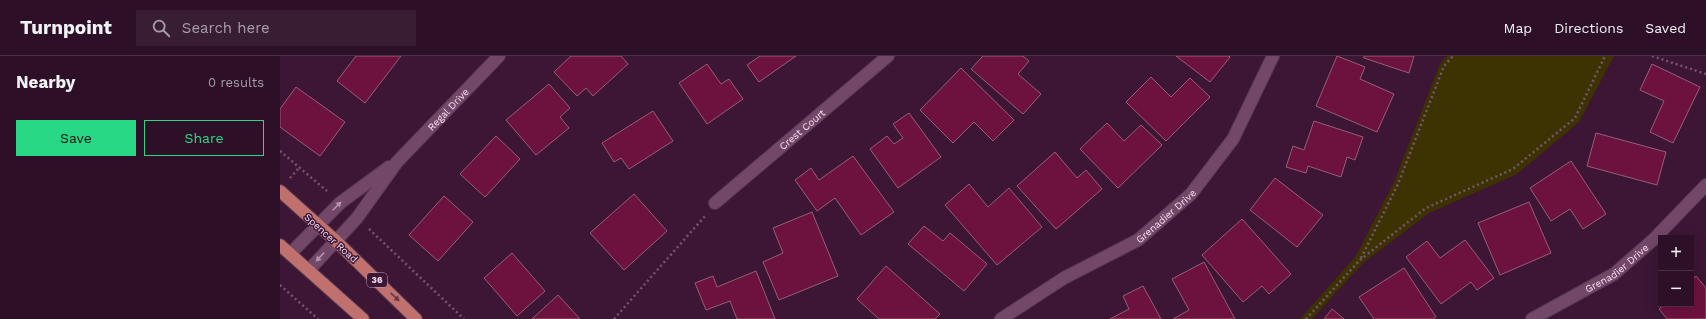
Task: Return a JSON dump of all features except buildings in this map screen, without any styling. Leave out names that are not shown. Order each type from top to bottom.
[{"type":"main road","name":"Spencer Road","points":[[280,191],[336,241],[416,319]]},
{"type":"main road","points":[[280,245],[363,319]]},
{"type":"street","name":"Regal Drive","points":[[309,270],[358,218],[397,162],[499,56]]},
{"type":"street","name":"Crest Court","points":[[715,203],[888,56]]},
{"type":"street","name":"Grenadier Drive","points":[[1001,319],[1064,278],[1138,240],[1191,194],[1233,139],[1272,56]]},
{"type":"street","name":"Regal Drive","points":[[290,254],[340,203],[397,162]]},
{"type":"street","name":"Grenadier Drive","points":[[1532,319],[1614,274],[1653,240],[1706,185]]},
{"type":"path","points":[[1360,260],[1398,184],[1444,66],[1453,56]]},
{"type":"path","points":[[1306,319],[1360,260],[1426,208],[1513,169],[1575,118],[1605,56]]},
{"type":"path","points":[[1652,56],[1706,74]]},
{"type":"path","points":[[280,151],[340,203]]},
{"type":"path","points":[[614,319],[715,203]]},
{"type":"path","points":[[358,218],[464,319]]},
{"type":"path","points":[[280,285],[318,319]]},
{"type":"shaded area","points":[[1447,56],[1614,56],[1579,122],[1517,174],[1429,213],[1362,264],[1312,319],[1300,319],[1356,256],[1394,182],[1440,64]]}]
